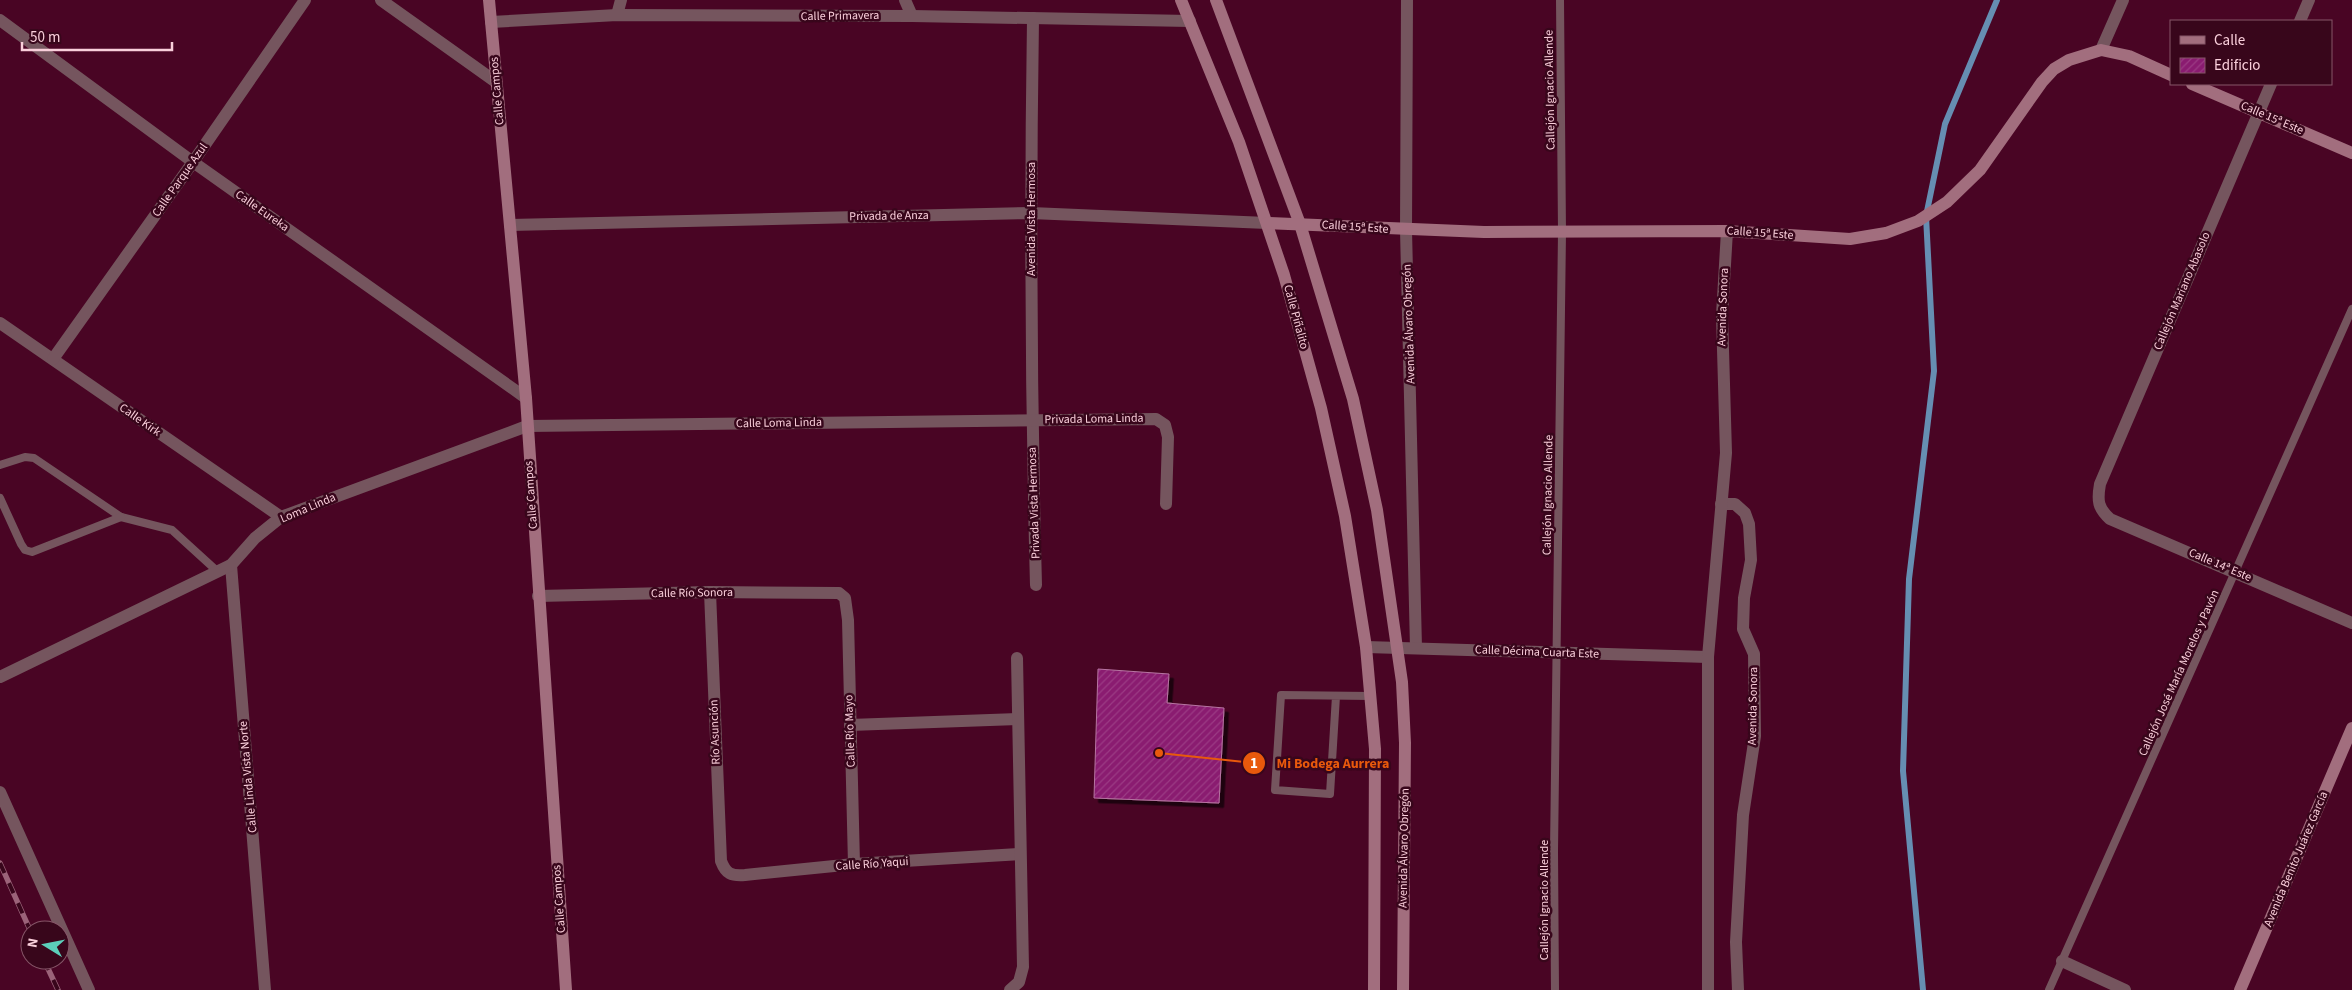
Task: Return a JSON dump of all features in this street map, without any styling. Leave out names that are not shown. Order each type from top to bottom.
[{"type":"street","name":"Calle Parque Azul","points":[[53,358],[193,162],[305,0]]},
{"type":"street","points":[[381,0],[496,82]]},
{"type":"street","name":"Calle Campos","points":[[489,0],[526,398],[566,990]]},
{"type":"street","points":[[616,15],[621,0]]},
{"type":"street","points":[[904,0],[912,16]]},
{"type":"street","name":"Calle Piñalito","points":[[1181,0],[1239,142],[1284,274],[1321,408],[1345,516],[1366,647]]},
{"type":"street","points":[[1216,0],[1300,224],[1354,399],[1377,510],[1396,647]]},
{"type":"street","name":"Avenida Álvaro Obregón","points":[[1407,0],[1406,230],[1416,648]]},
{"type":"street","points":[[2101,50],[2123,0]]},
{"type":"street","points":[[2300,20],[2310,0]]},
{"type":"street","name":"Calle Primavera","points":[[491,22],[616,15],[912,16],[1190,20]]},
{"type":"street","name":"Avenida Vista Hermosa","points":[[1032,420],[1031,213],[1034,18]]},
{"type":"street","name":"Calle Eureka","points":[[0,20],[193,162],[526,398]]},
{"type":"street","name":"Calle 15ª Este","points":[[1268,223],[1406,230],[1562,232],[1727,230],[1850,239],[1886,233],[1918,221],[1946,202],[1980,170],[2042,82],[2054,69],[2069,60],[2101,50],[2129,56],[2170,75]]},
{"type":"street","name":"Calle 15ª Este","points":[[2194,85],[2352,153]]},
{"type":"street","name":"Callejón Mariano Abasolo","points":[[2097,499],[2100,484],[2272,85]]},
{"type":"street","name":"Privada de Anza","points":[[510,225],[1031,213],[1268,223]]},
{"type":"street","name":"Avenida Sonora","points":[[1708,990],[1708,657],[1726,453],[1722,315],[1727,230]]},
{"type":"street","name":"Calle Kirk","points":[[0,323],[281,517]]},
{"type":"street","name":"Privada Loma Linda","points":[[1032,420],[1139,418],[1156,419],[1165,424],[1168,437],[1166,504]]},
{"type":"street","name":"Calle Loma Linda","points":[[527,426],[1032,420]]},
{"type":"street","name":"Privada Vista Hermosa","points":[[1032,420],[1036,585]]},
{"type":"street","name":"Loma Linda","points":[[0,677],[231,565],[255,538],[281,517],[527,426]]},
{"type":"street","name":"Calle 14ª Este","points":[[2097,499],[2101,510],[2110,519],[2352,622]]},
{"type":"street","name":"Avenida Sonora","points":[[1722,504],[1735,504],[1745,513],[1750,524],[1751,560],[1744,598],[1744,629],[1754,654],[1755,736],[1743,815],[1736,942],[1738,990]]},
{"type":"street","name":"Calle Linda Vista Norte","points":[[231,565],[265,990]]},
{"type":"street","name":"Calle Río Sonora","points":[[538,596],[710,592],[829,592],[838,593],[845,598]]},
{"type":"street","name":"Río Asunción","points":[[710,592],[721,861],[726,872]]},
{"type":"street","name":"Calle Río Mayo","points":[[845,598],[848,620],[854,864]]},
{"type":"street","points":[[1366,647],[1376,749],[1374,990]]},
{"type":"street","name":"Calle Décima Cuarta Este","points":[[1366,647],[1708,657]]},
{"type":"street","name":"Avenida Álvaro Obregón","points":[[1396,647],[1402,682],[1405,743],[1402,990]]},
{"type":"street","points":[[1010,990],[1019,982],[1023,967],[1017,658]]},
{"type":"street","points":[[850,725],[1018,719]]},
{"type":"street","name":"Avenida Benito Juárez García","points":[[2240,990],[2352,728]]},
{"type":"street","points":[[0,792],[89,990]]},
{"type":"street","name":"Calle Río Yaqui","points":[[726,872],[733,876],[745,876],[854,864],[1020,854]]},
{"type":"street","points":[[2062,961],[2125,990]]},
{"type":"lane","name":"Callejón Ignacio Allende","points":[[1555,990],[1554,851],[1562,232],[1560,0]]},
{"type":"lane","name":"Callejón José María Morelos y Pavón","points":[[2049,990],[2352,309]]},
{"type":"lane","points":[[0,465],[25,457],[34,458],[121,517],[172,530],[217,571]]},
{"type":"lane","points":[[0,498],[21,544],[25,550],[32,552],[121,517]]},
{"type":"lane","points":[[1336,696],[1330,794],[1275,790],[1281,695],[1371,696]]},
{"type":"building","points":[[1098,669],[1169,674],[1167,703],[1224,708],[1219,803],[1094,798]]},
{"type":"waterway","points":[[1923,990],[1903,771],[1909,579],[1934,371],[1926,216],[1945,124],[1997,0]]},
{"type":"railway","points":[[0,863],[26,920]]},
{"type":"railway","points":[[49,970],[58,990]]},
{"type":"place","name":"Mi Bodega Aurrera","points":[[1159,753]]}]
